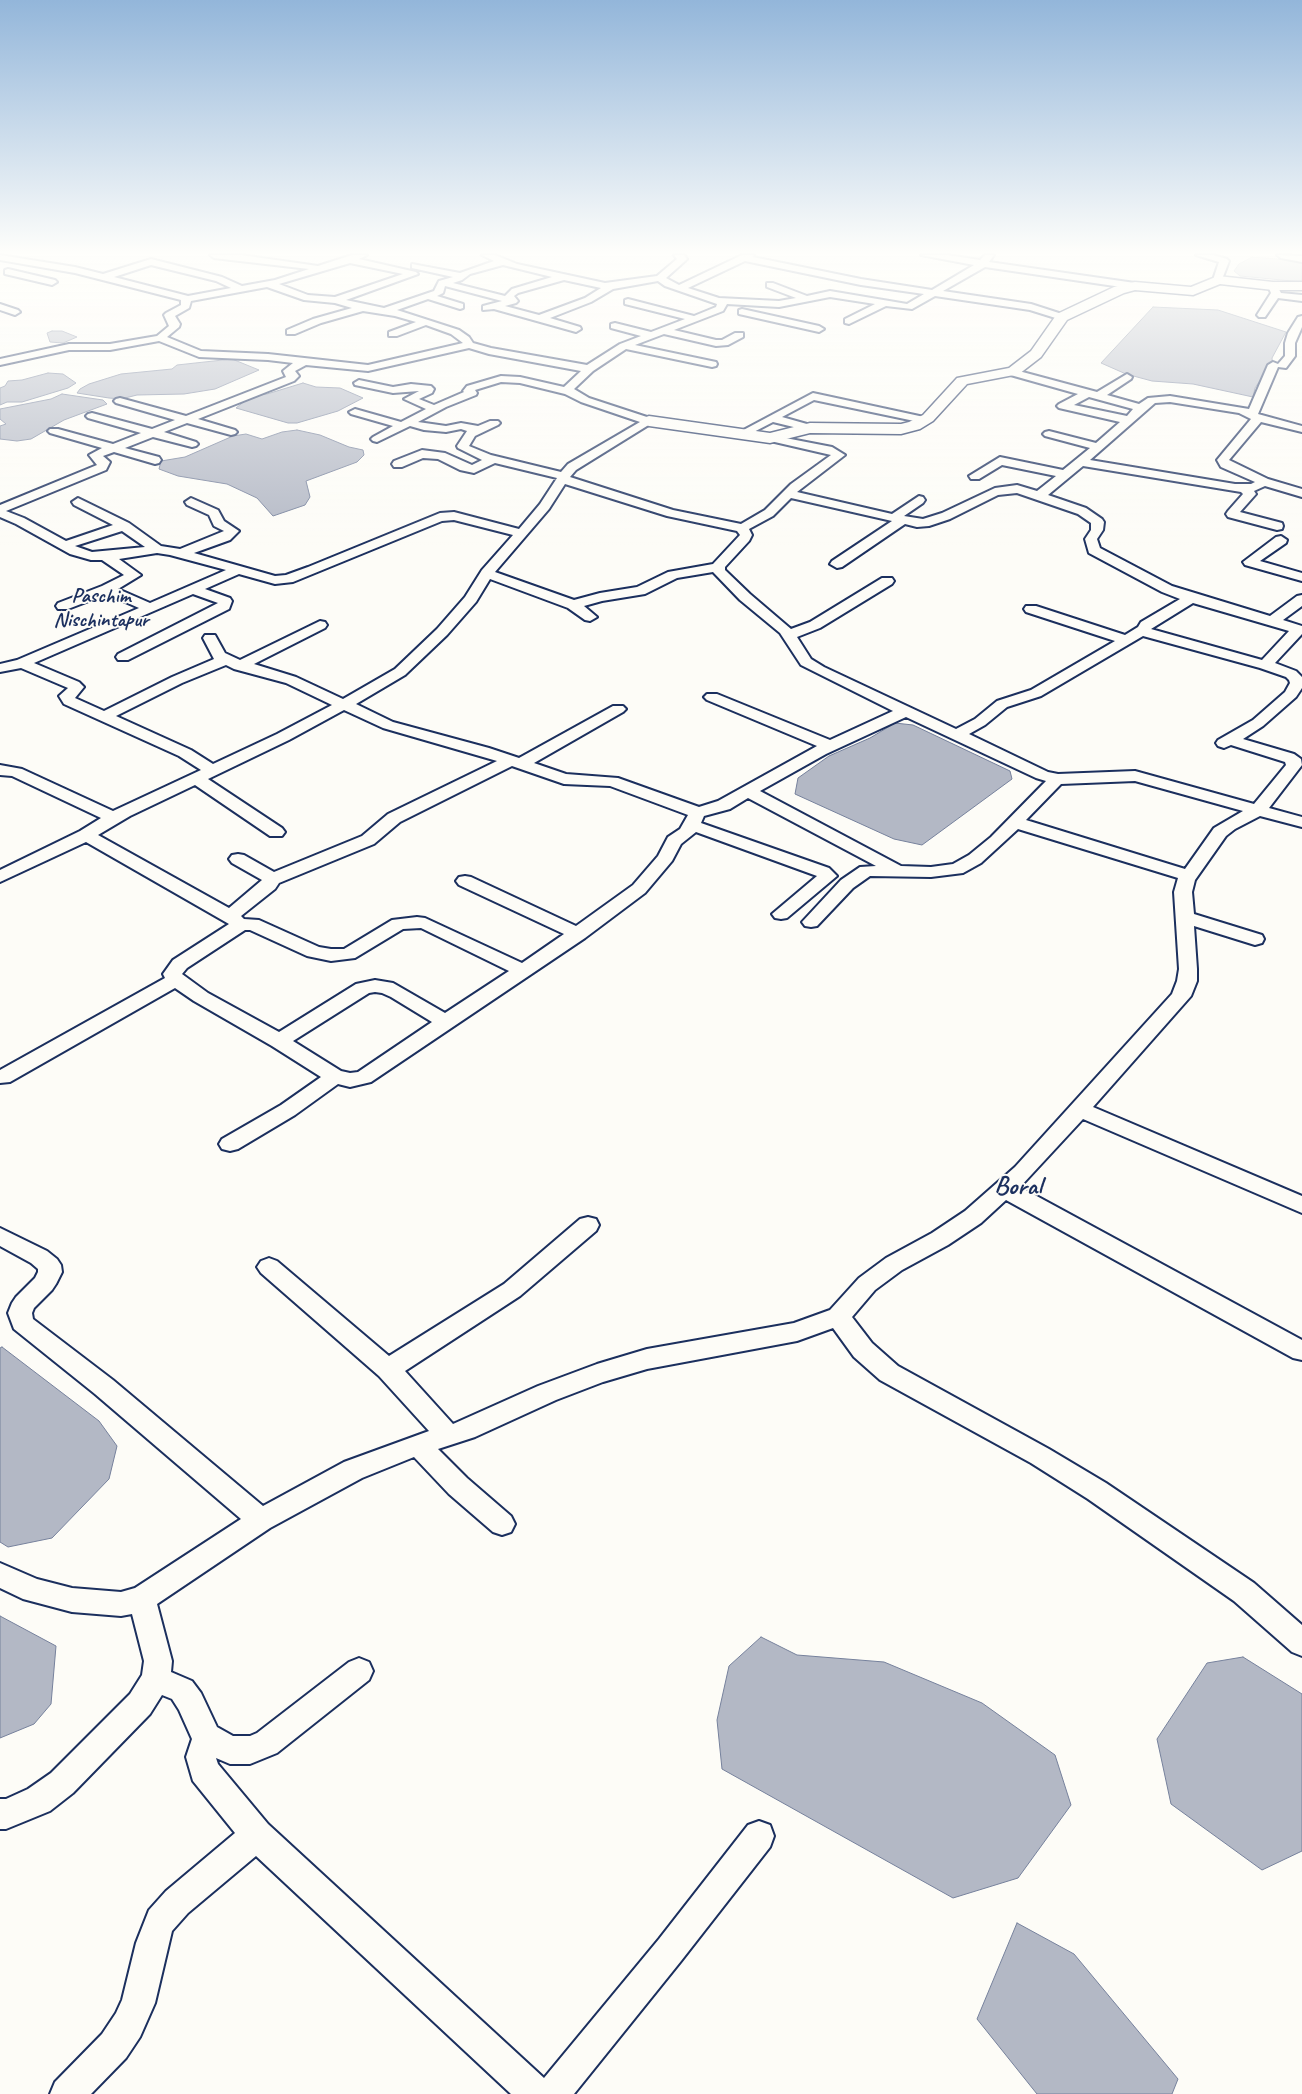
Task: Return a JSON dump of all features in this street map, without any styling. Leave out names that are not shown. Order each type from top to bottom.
[{"type":"main road","points":[[650,421],[770,438],[810,428],[901,429],[924,420],[962,381],[1011,372],[1037,353]]},
{"type":"street","points":[[12,353],[22,357]]},
{"type":"street","points":[[0,362],[42,353]]},
{"type":"street","points":[[196,353],[305,361],[338,366],[374,367],[436,353]]},
{"type":"street","points":[[501,353],[594,366]]},
{"type":"street","points":[[557,353],[594,366]]},
{"type":"street","points":[[570,392],[569,388],[594,366],[614,353]]},
{"type":"street","points":[[657,353],[712,364]]},
{"type":"street","points":[[1290,353],[1290,356],[1278,365],[1267,382],[1255,416],[1223,460],[1226,464],[1264,482],[1302,493]]},
{"type":"street","points":[[0,509],[102,467],[104,462],[96,458],[96,455],[290,379],[294,376],[288,370],[305,361]]},
{"type":"street","points":[[1011,372],[1141,408]]},
{"type":"street","points":[[1127,377],[1094,395],[1063,406],[1129,420]]},
{"type":"street","points":[[376,439],[435,409],[472,393],[468,391],[471,388],[502,379],[520,380],[570,392],[585,400],[650,421]]},
{"type":"street","points":[[359,384],[393,390],[411,387],[427,388],[430,390],[410,399],[435,409]]},
{"type":"street","points":[[742,434],[813,396],[924,420]]},
{"type":"street","points":[[1040,495],[1081,462],[1141,408],[1158,398],[1255,416],[1302,429]]},
{"type":"street","points":[[120,401],[231,432]]},
{"type":"street","points":[[355,412],[424,427],[446,429],[461,426],[479,430]]},
{"type":"street","points":[[92,416],[192,444]]},
{"type":"street","points":[[772,418],[810,428]]},
{"type":"street","points":[[0,877],[86,835],[114,818],[345,704],[400,672],[442,632],[471,599],[488,573],[545,506],[564,477],[582,460],[650,421]]},
{"type":"street","points":[[494,423],[469,435],[469,439],[463,446],[492,460],[564,477],[671,513],[721,522],[742,528],[746,535],[743,541],[718,567],[673,575],[640,591],[600,597],[573,605]]},
{"type":"street","points":[[54,430],[155,460]]},
{"type":"street","points":[[1049,434],[1098,447]]},
{"type":"street","points":[[742,528],[769,513],[795,487],[839,455],[770,438]]},
{"type":"street","points":[[398,464],[422,454],[441,456],[474,469],[492,460]]},
{"type":"street","points":[[975,476],[1000,461],[1066,474]]},
{"type":"street","points":[[1081,462],[1245,489],[1253,488],[1264,482]]},
{"type":"street","points":[[788,494],[917,523],[932,521],[995,492],[1017,489],[1040,495],[1082,511],[1098,522],[1097,530],[1091,539],[1094,550],[1101,555],[1191,598],[1300,629],[1265,665]]},
{"type":"street","points":[[1245,489],[1250,494],[1232,514],[1277,526]]},
{"type":"street","points":[[43,492],[69,500],[124,526],[157,549]]},
{"type":"street","points":[[837,564],[899,519],[919,500]]},
{"type":"street","points":[[182,553],[233,531],[219,523],[214,513],[191,502]]},
{"type":"street","points":[[0,513],[86,555],[106,556],[157,549],[182,553],[275,580],[288,579],[440,517],[454,516],[521,533]]},
{"type":"street","points":[[65,545],[124,526]]},
{"type":"street","points":[[1281,540],[1250,562],[1302,577]]},
{"type":"street","points":[[64,606],[134,575],[106,556]]},
{"type":"street","points":[[718,567],[720,572],[745,597],[785,630],[806,662],[819,670],[1042,775],[1057,780],[1087,780],[1134,776],[1302,822]]},
{"type":"street","points":[[0,668],[22,663],[238,570]]},
{"type":"street","points":[[488,573],[573,605],[590,617]]},
{"type":"street","points":[[789,635],[815,625],[887,581]]},
{"type":"street","points":[[107,588],[151,608]]},
{"type":"street","points":[[123,657],[224,606],[225,601],[194,590]]},
{"type":"street","points":[[956,735],[980,722],[1002,704],[1036,693],[1127,640],[1143,630],[1146,625],[1191,598]]},
{"type":"street","points":[[1273,621],[1302,599]]},
{"type":"street","points":[[1031,610],[1127,640]]},
{"type":"street","points":[[103,717],[177,680],[232,663],[320,625]]},
{"type":"street","points":[[0,1575],[33,1590],[72,1600],[121,1604],[142,1599],[261,1520],[353,1470],[418,1445],[466,1430],[547,1393],[597,1374],[647,1359],[797,1332],[838,1316],[867,1284],[894,1264],[940,1239],[973,1217],[1023,1172],[1081,1110],[1181,996],[1187,981],[1188,968],[1183,892],[1189,876],[1220,832],[1229,824],[1258,810],[1294,765],[1293,759],[1224,742],[1258,723],[1296,696],[1297,683],[1291,674],[1143,630]]},
{"type":"street","points":[[210,638],[219,656],[232,663],[291,680],[388,725],[517,762],[564,779],[612,781],[732,838],[816,869],[828,876],[781,914]]},
{"type":"street","points":[[22,663],[74,685],[76,687],[75,690],[66,699],[185,753],[212,770]]},
{"type":"street","points":[[712,697],[830,746]]},
{"type":"street","points":[[618,709],[517,762],[394,818],[368,840],[271,880],[235,921],[180,964],[172,974],[176,980],[201,997],[279,1041],[335,1077],[350,1080],[364,1077],[578,934],[638,889],[666,857],[674,842],[687,832],[695,819],[724,806],[830,746],[905,711]]},
{"type":"street","points":[[0,770],[16,772],[114,818]]},
{"type":"street","points":[[196,778],[276,832]]},
{"type":"street","points":[[810,922],[859,874],[866,870],[931,872],[957,868],[976,859],[1057,780]]},
{"type":"street","points":[[749,792],[898,871]]},
{"type":"street","points":[[1014,822],[1189,876]]},
{"type":"street","points":[[86,835],[235,921],[253,924],[314,952],[348,954],[398,924],[417,922],[426,923],[524,971]]},
{"type":"street","points":[[238,859],[266,874],[271,880]]},
{"type":"street","points":[[465,881],[578,934]]},
{"type":"street","points":[[1184,917],[1255,939]]},
{"type":"street","points":[[3,1077],[176,980]]},
{"type":"street","points":[[279,1041],[364,988],[375,986],[386,987],[398,993],[447,1022]]},
{"type":"street","points":[[230,1144],[288,1110],[335,1077]]},
{"type":"street","points":[[1081,1110],[1302,1205]]},
{"type":"street","points":[[1005,1189],[1302,1351]]},
{"type":"street","points":[[388,1369],[512,1290],[588,1225]]},
{"type":"street","points":[[0,1236],[39,1257],[48,1265],[50,1272],[44,1284],[24,1303],[20,1313],[22,1323],[104,1387],[261,1520]]},
{"type":"street","points":[[269,1267],[388,1369],[448,1436]]},
{"type":"street","points":[[838,1316],[863,1350],[889,1373],[1040,1456],[1097,1491],[1244,1592],[1302,1643]]},
{"type":"street","points":[[418,1445],[458,1486],[502,1524]]},
{"type":"street","points":[[2,1816],[39,1800],[62,1783],[140,1704],[156,1679],[158,1661],[142,1599]]},
{"type":"street","points":[[156,1679],[182,1690],[191,1703],[199,1724],[207,1737],[230,1750],[250,1750],[267,1743],[359,1671]]},
{"type":"street","points":[[207,1737],[201,1757],[204,1771],[257,1835],[417,1986],[536,2094]]},
{"type":"street","points":[[67,2094],[114,2046],[128,2025],[138,2003],[152,1942],[160,1921],[177,1902],[257,1835]]},
{"type":"street","points":[[554,2094],[558,2086],[670,1950],[759,1836]]},
{"type":"shaded area","points":[[1111,353],[1275,353],[1272,358],[1273,367],[1267,370],[1255,388],[1253,397],[1193,384],[1152,381],[1126,374],[1101,363]]},
{"type":"shaded area","points":[[232,359],[259,370],[215,389],[184,394],[137,395],[121,399],[77,393],[89,384],[121,374],[172,369],[177,365]]},
{"type":"shaded area","points":[[48,373],[63,374],[76,383],[68,388],[22,402],[7,402],[0,405],[0,388],[5,386],[8,381],[22,380]]},
{"type":"shaded area","points":[[303,383],[316,387],[340,388],[363,398],[338,411],[297,423],[288,423],[236,408],[251,396],[267,394]]},
{"type":"shaded area","points":[[62,394],[103,400],[107,404],[64,420],[31,439],[17,441],[0,439],[0,426],[6,424],[0,419],[0,409],[51,399]]},
{"type":"shaded area","points":[[297,430],[320,435],[349,447],[363,450],[364,455],[357,462],[306,481],[310,497],[305,505],[273,516],[257,498],[227,484],[178,476],[159,469],[161,461],[185,457],[233,436],[246,434],[262,439],[282,432]]},
{"type":"shaded area","points":[[895,723],[913,725],[1010,771],[1012,779],[922,845],[894,839],[795,794],[798,778],[829,756],[870,738]]},
{"type":"shaded area","points":[[2,1347],[99,1421],[117,1446],[109,1479],[52,1538],[8,1547],[0,1542],[0,1348]]},
{"type":"shaded area","points":[[0,1616],[56,1646],[51,1704],[34,1724],[0,1738]]},
{"type":"shaded area","points":[[761,1637],[797,1655],[884,1662],[982,1703],[1055,1755],[1071,1805],[1018,1878],[953,1898],[722,1769],[717,1720],[729,1666]]},
{"type":"shaded area","points":[[1243,1657],[1302,1694],[1302,1851],[1262,1870],[1171,1804],[1157,1739],[1207,1663]]},
{"type":"shaded area","points":[[1017,1923],[1074,1954],[1178,2079],[1172,2094],[1037,2094],[977,2019]]},
{"type":"district","name":"Paschim Nischintapur","points":[[101,608]]},
{"type":"district","name":"Boral","points":[[1018,1187]]}]
